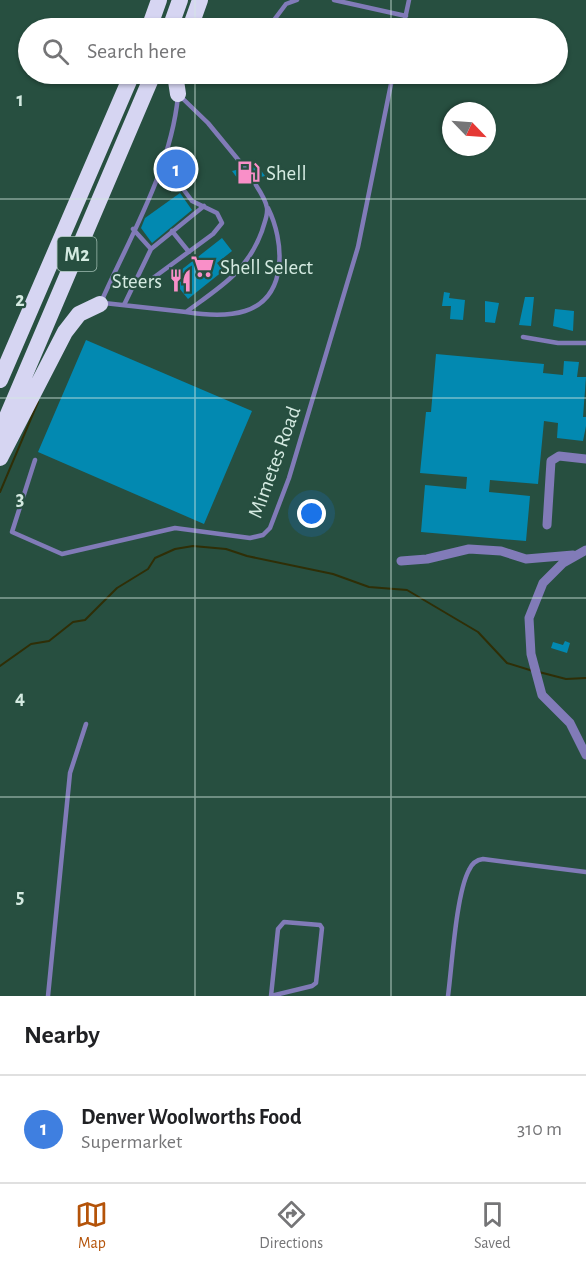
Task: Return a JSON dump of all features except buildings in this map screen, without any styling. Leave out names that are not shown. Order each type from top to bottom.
[{"type":"highway","points":[[153,18],[159,0]]},
{"type":"highway","points":[[174,18],[180,0]]},
{"type":"highway","points":[[194,18],[200,0]]},
{"type":"highway","name":"M2","points":[[0,380],[128,84]]},
{"type":"highway","name":"M2","points":[[0,433],[149,84]]},
{"type":"highway","points":[[176,84],[178,94]]},
{"type":"highway","points":[[0,458],[64,332],[79,314],[100,304]]},
{"type":"street","points":[[547,525],[551,461],[559,456],[586,459]]},
{"type":"street","points":[[401,561],[428,559],[469,549],[501,551],[526,559],[575,555]]},
{"type":"street","points":[[586,550],[575,555],[543,583],[529,618],[529,640],[542,694],[570,723],[586,755]]},
{"type":"lane","points":[[275,18],[281,9],[297,0]]},
{"type":"lane","points":[[334,0],[406,16],[409,0]]},
{"type":"lane","name":"Mimetes Road","points":[[34,460],[12,532],[62,554],[175,528],[250,538],[263,535],[270,528],[289,478],[358,247],[391,84]]},
{"type":"lane","points":[[178,94],[174,130],[163,162],[100,304],[206,315],[245,311],[265,300],[279,269],[282,250],[277,226],[252,179]]},
{"type":"lane","points":[[178,94],[208,123],[245,168]]},
{"type":"lane","points":[[135,282],[146,283],[213,234],[222,223],[217,213],[192,201],[163,162]]},
{"type":"lane","points":[[186,312],[235,276],[243,267],[259,239],[267,217],[267,205]]},
{"type":"lane","points":[[124,305],[151,249],[204,206]]},
{"type":"lane","points":[[134,229],[151,249]]},
{"type":"lane","points":[[172,231],[189,252]]},
{"type":"lane","points":[[523,337],[558,343],[586,343]]},
{"type":"lane","points":[[48,996],[70,773],[86,724]]},
{"type":"lane","points":[[448,996],[465,879],[473,863],[483,859],[586,872]]},
{"type":"lane","points":[[295,922],[320,925],[322,928],[316,983],[271,996],[280,924],[295,922]]},
{"type":"waterway","points":[[0,492],[38,402]]},
{"type":"waterway","points":[[0,666],[31,644],[49,641],[73,622],[85,620],[117,588],[148,569],[155,558],[175,549],[193,546],[226,549],[247,556],[333,574],[369,587],[407,590],[478,632],[507,663],[533,671]]},
{"type":"waterway","points":[[539,672],[566,679],[586,678]]},
{"type":"place","name":"Denver Woolworths Food","points":[[176,169]]},
{"type":"place","name":"Shell","points":[[248,173]]},
{"type":"place","name":"Shell Select","points":[[202,267]]},
{"type":"place","name":"Steers","points":[[180,281]]}]
